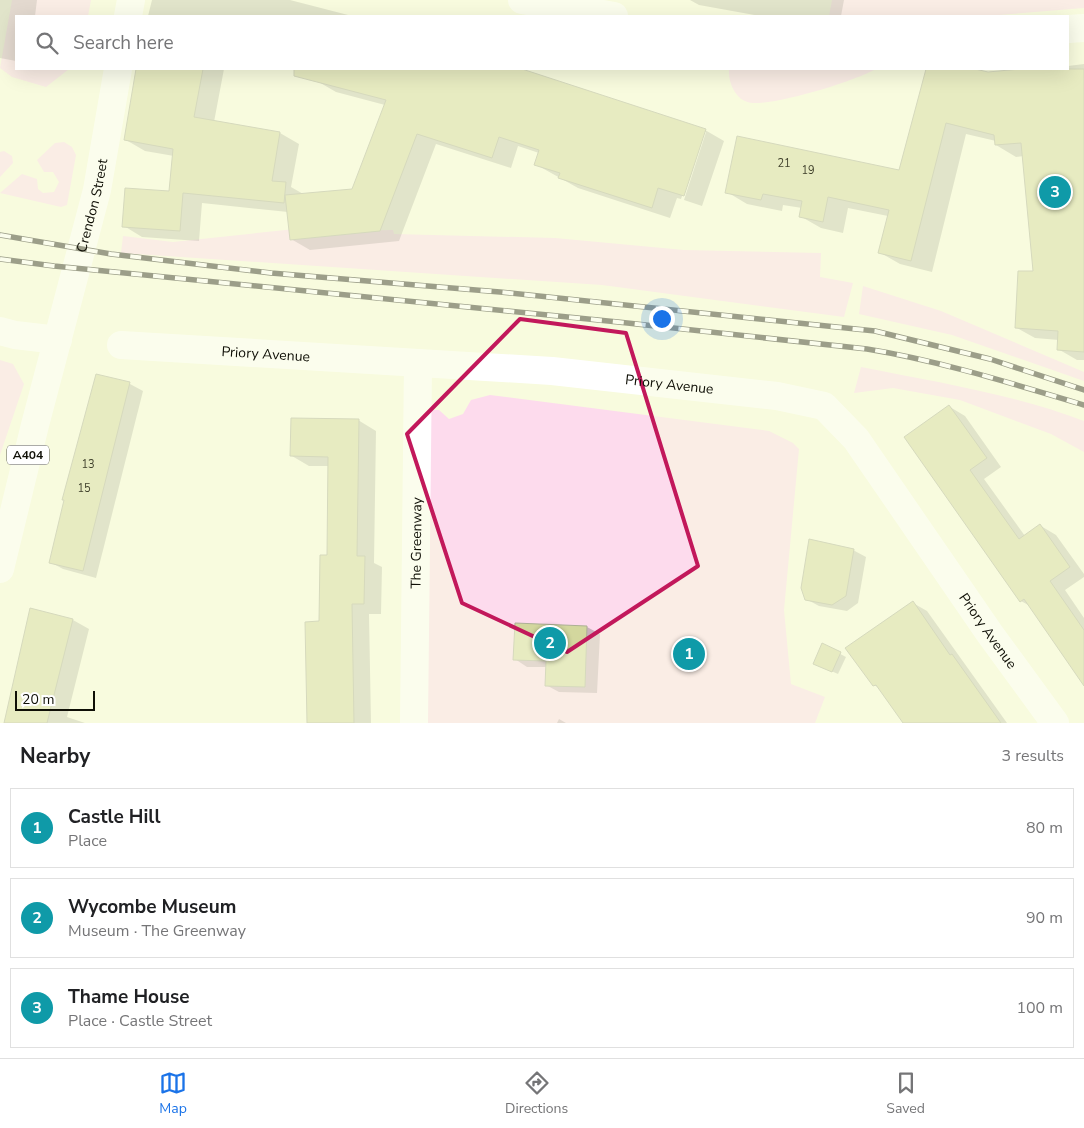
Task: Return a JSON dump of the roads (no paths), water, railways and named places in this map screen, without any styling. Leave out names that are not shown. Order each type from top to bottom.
[{"type":"street","points":[[128,15],[131,0]]},
{"type":"street","points":[[538,1],[609,15]]},
{"type":"street","points":[[1069,29],[1084,28]]},
{"type":"street","name":"Crendon Street","points":[[60,331],[90,219],[118,70]]},
{"type":"street","points":[[0,330],[15,335],[60,331]]},
{"type":"street","name":"A404","points":[[0,570],[60,331]]},
{"type":"street","name":"Priory Avenue","points":[[121,345],[552,371],[778,396],[824,406],[856,439],[990,634],[1055,723]]},
{"type":"street","name":"The Greenway","points":[[414,723],[418,363]]},
{"type":"railway","points":[[0,235],[111,254],[271,273],[500,292],[875,331],[990,359],[1084,390]]},
{"type":"railway","points":[[0,259],[867,349],[949,366],[1084,405]]},
{"type":"place","name":"Thame House","points":[[1055,192]]},
{"type":"place","name":"Wycombe Museum","points":[[550,643]]},
{"type":"place","name":"Castle Hill","points":[[689,654]]}]
